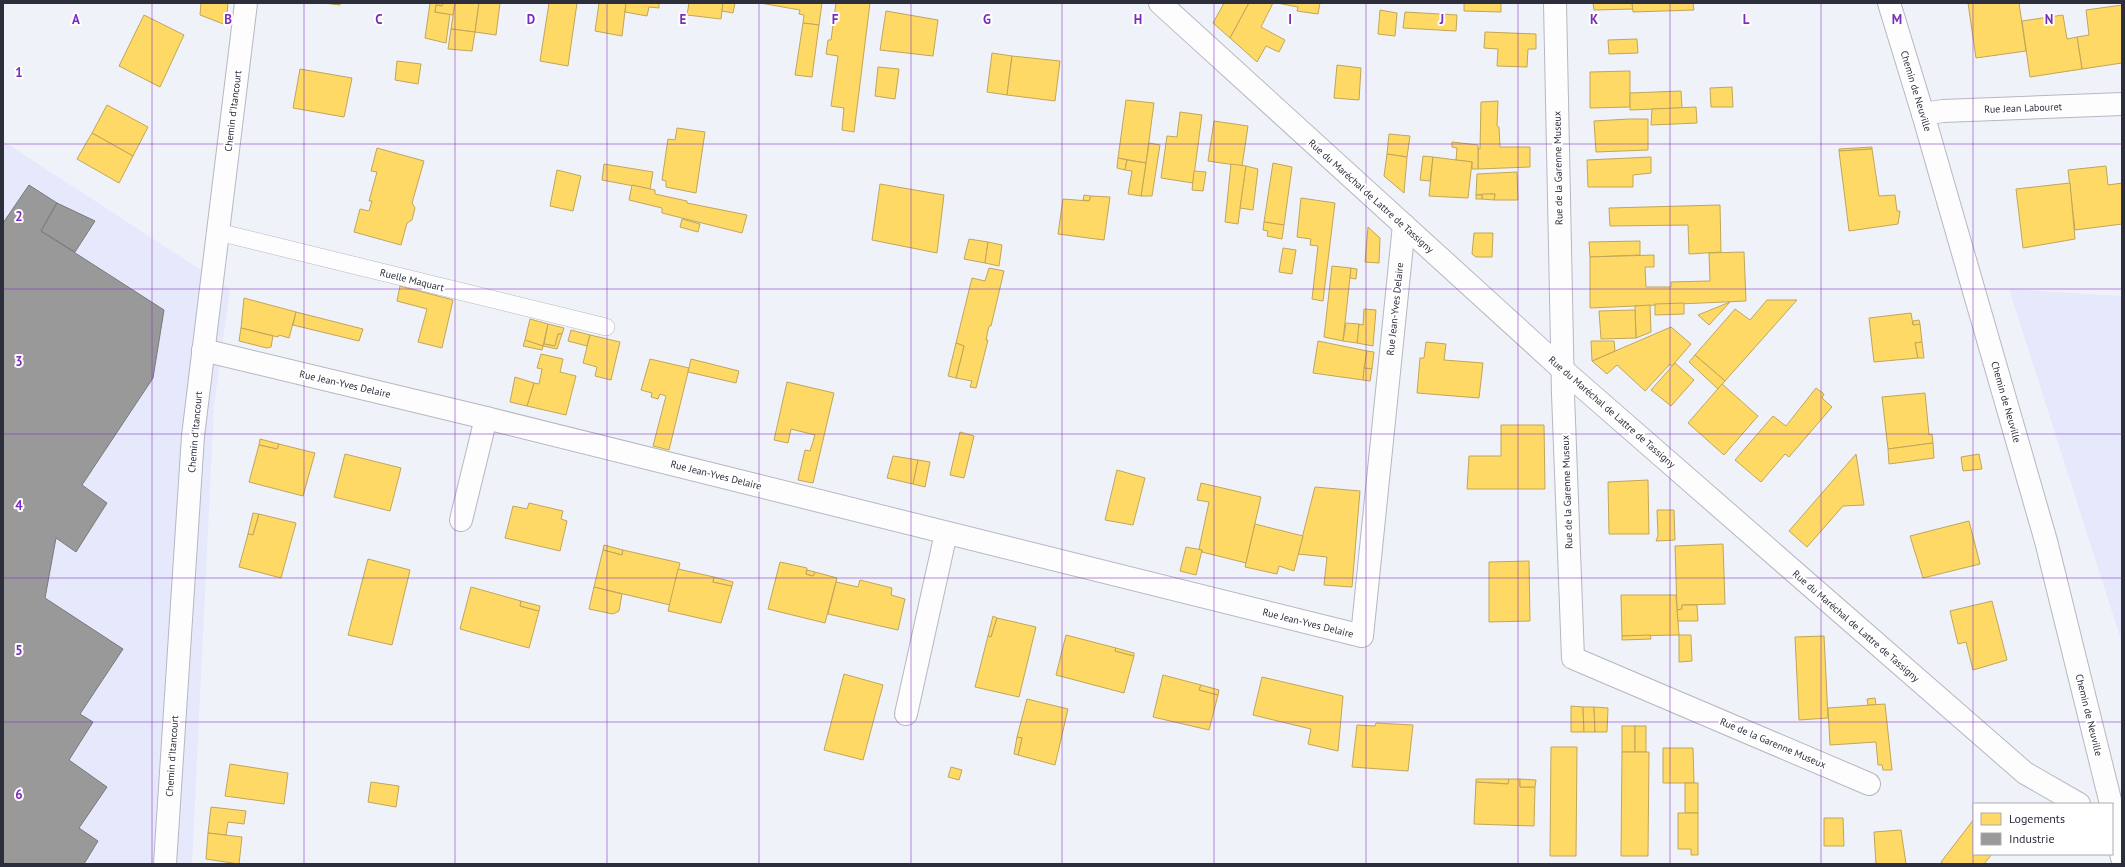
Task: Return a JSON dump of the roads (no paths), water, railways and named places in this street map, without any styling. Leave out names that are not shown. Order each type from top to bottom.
[{"type":"street","name":"Chemin d'Itancourt","points":[[165,864],[193,436],[246,3]]},
{"type":"street","name":"Rue du Maréchal de Lattre de Tassigny","points":[[1160,3],[1562,368],[2025,773],[2077,803]]},
{"type":"street","name":"Rue de la Garenne Museux","points":[[1555,3],[1562,368],[1573,658],[1869,784]]},
{"type":"street","name":"Chemin de Neuville","points":[[1889,3],[1923,114],[2046,541],[2111,803]]},
{"type":"street","name":"Rue Jean Labouret","points":[[1923,114],[1943,111],[2122,104]]},
{"type":"street","name":"Rue Jean-Yves Delaire","points":[[203,350],[486,418],[1362,636],[1404,224]]},
{"type":"street","points":[[461,520],[486,418]]},
{"type":"street","points":[[906,714],[946,533]]},
{"type":"street","name":"Chemin de Neuville","points":[[2113,812],[2122,858]]},
{"type":"lane","name":"Ruelle Maquart","points":[[218,232],[606,327]]}]
